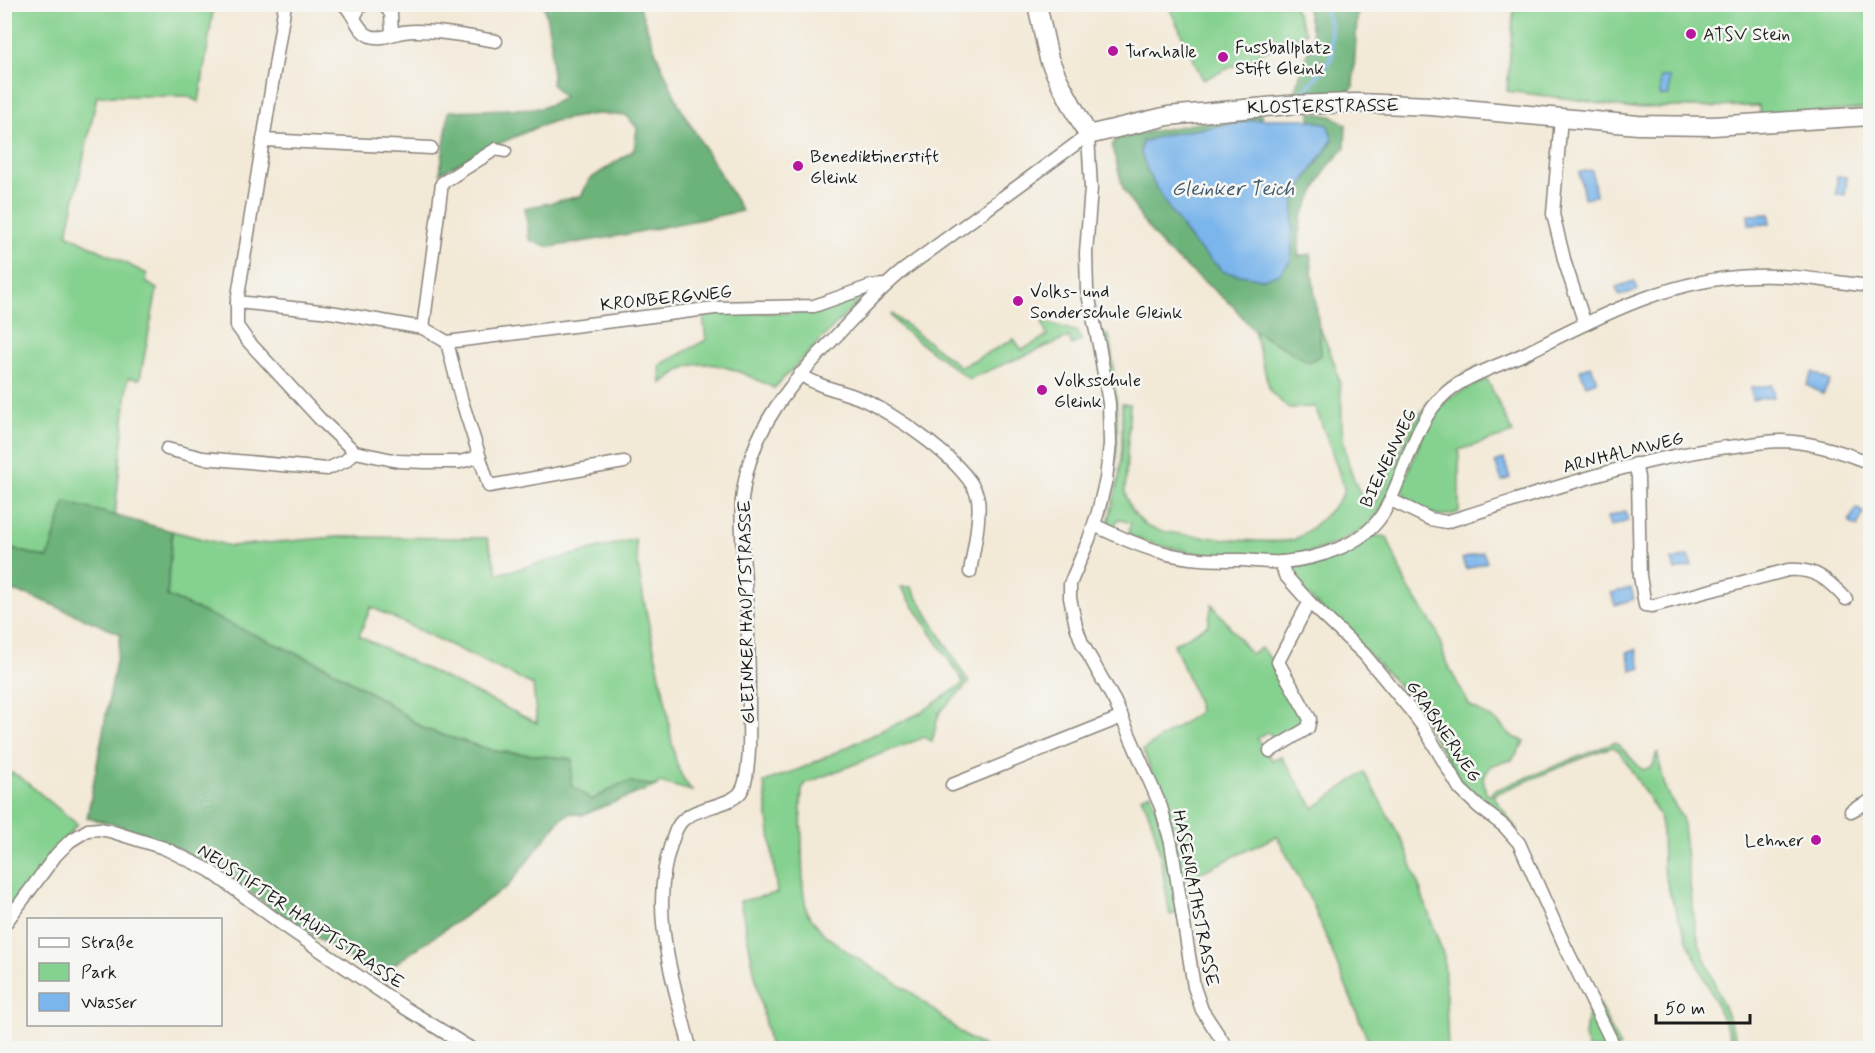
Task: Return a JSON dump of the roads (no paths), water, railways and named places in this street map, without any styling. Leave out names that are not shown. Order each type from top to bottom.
[{"type":"street","points":[[285,4],[237,302],[237,326],[247,340],[326,425],[355,452],[398,461],[460,462],[478,458]]},
{"type":"street","points":[[343,4],[369,36],[381,38],[392,34],[420,31],[496,40]]},
{"type":"street","points":[[354,17],[364,4]]},
{"type":"street","points":[[384,4],[391,14],[392,34]]},
{"type":"street","points":[[1037,4],[1049,59],[1088,135]]},
{"type":"street","name":"KLOSTERSTRASSE","points":[[1088,135],[1108,128],[1168,116],[1288,105],[1389,104],[1638,125],[1690,126],[1870,117]]},
{"type":"street","points":[[1561,118],[1553,214],[1565,263],[1585,324]]},
{"type":"street","name":"GLEINKER HAUPTSTRASSE","points":[[690,1048],[663,932],[661,901],[664,873],[675,832],[683,820],[697,811],[740,793],[745,782],[748,762],[749,667],[741,530],[742,499],[747,470],[760,434],[784,394],[800,374],[885,285],[1088,135]]},
{"type":"street","name":"HASENRATHSTRASSE","points":[[1088,135],[1090,188],[1086,253],[1088,290],[1109,403],[1110,444],[1106,479],[1094,525],[1070,584],[1070,598],[1082,643],[1122,717],[1166,823],[1191,973],[1198,1001],[1209,1023],[1227,1048]]},
{"type":"street","points":[[263,140],[431,148]]},
{"type":"street","points":[[423,328],[442,183],[496,149],[504,150]]},
{"type":"street","name":"BIENENWEG","points":[[1281,562],[1326,554],[1369,530],[1380,519],[1391,500],[1420,431],[1433,408],[1447,392],[1469,378],[1507,363],[1585,324],[1675,287],[1717,279],[1772,276],[1870,286]]},
{"type":"street","name":"KRONBERGWEG","points":[[447,342],[715,308],[814,306],[871,286],[885,285]]},
{"type":"street","points":[[237,302],[330,312],[423,328],[447,342],[460,398],[489,486],[624,462]]},
{"type":"street","points":[[800,374],[810,381],[861,398],[890,414],[939,449],[964,472],[975,490],[979,511],[970,572]]},
{"type":"street","name":"ARNHALMWEG","points":[[1391,500],[1430,519],[1446,522],[1635,464],[1714,448],[1782,441],[1818,446],[1870,463]]},
{"type":"street","points":[[167,449],[203,458],[327,469],[345,461],[355,452]]},
{"type":"street","points":[[1635,464],[1638,477],[1640,576],[1645,605],[1652,606],[1799,569],[1820,575],[1846,599]]},
{"type":"street","points":[[1094,525],[1121,538],[1163,553],[1208,560],[1281,562]]},
{"type":"street","name":"GRABNERWEG","points":[[1281,562],[1285,575],[1310,603],[1347,637],[1385,678],[1424,728],[1460,789],[1504,826],[1519,843],[1565,946],[1615,1048]]},
{"type":"street","points":[[1270,751],[1308,728],[1310,719],[1278,662],[1310,603]]},
{"type":"street","points":[[952,785],[1122,717]]},
{"type":"street","points":[[1851,812],[1870,801]]},
{"type":"street","name":"NEUSTIFTER HAUPTSTRASSE","points":[[4,924],[56,855],[70,841],[88,830],[110,831],[164,848],[209,870],[279,922],[405,1008],[470,1048]]},
{"type":"water","points":[[1660,77],[1669,77],[1669,96],[1660,96]]},
{"type":"water","name":"Gleinker Teich","points":[[1261,119],[1304,119],[1327,124],[1333,139],[1305,180],[1294,202],[1291,260],[1280,273],[1263,279],[1224,272],[1193,243],[1149,175],[1141,153],[1142,142],[1164,135]]},
{"type":"water","points":[[1592,170],[1596,196],[1584,198],[1579,172]]},
{"type":"water","points":[[1837,176],[1847,177],[1845,195],[1836,194]]},
{"type":"water","points":[[1770,214],[1770,224],[1749,225],[1748,215]]},
{"type":"water","points":[[1634,281],[1638,290],[1619,296],[1616,287]]},
{"type":"water","points":[[1591,366],[1597,381],[1586,385],[1580,370]]},
{"type":"water","points":[[1813,372],[1830,381],[1823,394],[1807,385]]},
{"type":"water","points":[[1772,385],[1774,397],[1752,400],[1751,388]]},
{"type":"water","points":[[1504,459],[1510,478],[1502,481],[1495,462]]},
{"type":"water","points":[[1856,508],[1864,513],[1857,527],[1849,522]]},
{"type":"water","points":[[1625,511],[1628,521],[1610,527],[1607,517]]},
{"type":"water","points":[[1483,552],[1487,562],[1466,569],[1462,559]]},
{"type":"water","points":[[1689,556],[1692,566],[1675,570],[1672,560]]},
{"type":"water","points":[[1631,588],[1634,599],[1615,605],[1611,593]]},
{"type":"water","points":[[1636,649],[1641,668],[1632,671],[1627,652]]},
{"type":"waterway","points":[[1305,91],[1332,57],[1330,25],[1324,4]]},
{"type":"place","name":"ATSV Stein","points":[[1691,34]]},
{"type":"place","name":"Turnhalle","points":[[1113,51]]},
{"type":"place","name":"Fussballplatz Stift Gleink","points":[[1223,57]]},
{"type":"place","name":"Benediktinerstift Gleink","points":[[798,166]]},
{"type":"place","name":"Volks- und Sonderschule Gleink","points":[[1018,301]]},
{"type":"place","name":"Volksschule Gleink","points":[[1042,390]]},
{"type":"place","name":"Lehner","points":[[1816,840]]}]
